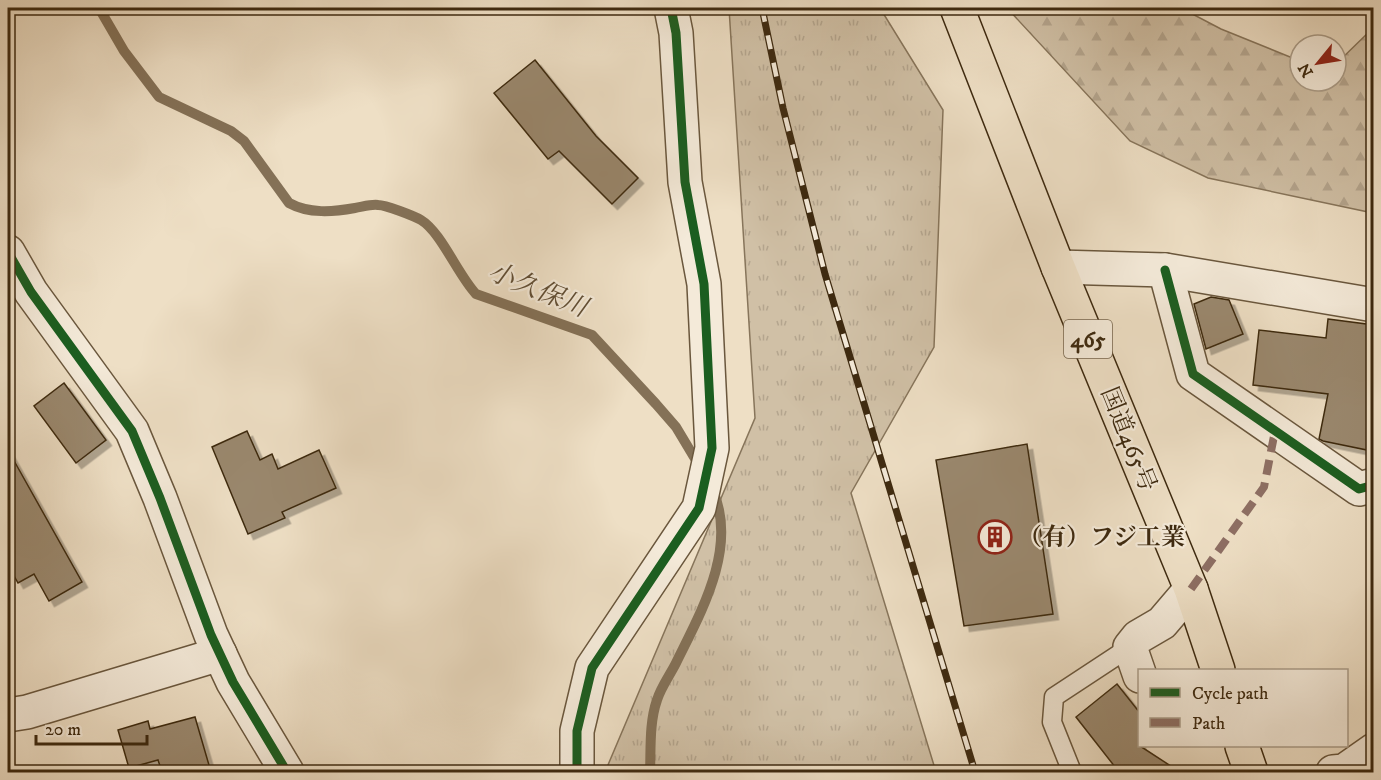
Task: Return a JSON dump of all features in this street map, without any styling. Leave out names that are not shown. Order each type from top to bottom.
[{"type":"highway","name":"国道465号","points":[[957,8],[1058,267],[1191,589],[1218,669]]},
{"type":"highway","points":[[1242,747],[1251,772]]},
{"type":"street","points":[[578,772],[577,731],[592,668],[699,508],[712,448],[704,284],[685,182],[676,33],[671,8]]},
{"type":"street","points":[[8,252],[31,292],[132,431],[160,498],[211,635],[233,682],[287,772]]},
{"type":"street","points":[[1058,267],[1165,270],[1374,305]]},
{"type":"street","points":[[1165,270],[1193,374],[1359,489],[1374,485]]},
{"type":"street","points":[[1135,662],[1138,637],[1162,622],[1191,589]]},
{"type":"street","points":[[8,715],[27,712],[220,654]]},
{"type":"street","points":[[1333,772],[1344,771],[1374,750]]},
{"type":"lane","points":[[1072,772],[1052,722],[1054,698],[1135,662]]},
{"type":"green space","points":[[729,8],[880,8],[943,110],[934,347],[851,493],[936,772],[605,772],[755,418]]},
{"type":"green space","points":[[1007,8],[1181,8],[1221,29],[1288,56],[1288,93],[1348,93],[1348,52],[1373,28],[1373,213],[1208,178],[1130,141]]},
{"type":"building","points":[[535,60],[596,136],[638,178],[612,204],[559,151],[548,159],[494,93]]},
{"type":"building","points":[[1211,297],[1229,300],[1243,334],[1206,349],[1194,304]]},
{"type":"building","points":[[1328,319],[1374,325],[1374,413],[1367,450],[1319,439],[1328,394],[1253,385],[1259,330],[1326,338]]},
{"type":"building","points":[[64,383],[106,440],[76,463],[34,406]]},
{"type":"building","points":[[247,431],[260,460],[272,454],[278,469],[319,450],[336,488],[282,512],[285,518],[248,534],[212,447]]},
{"type":"building","name":"（有）フジ工業","points":[[1027,444],[1053,614],[964,626],[936,460]]},
{"type":"building","points":[[8,450],[82,582],[49,601],[34,574],[18,583],[8,565]]},
{"type":"building","points":[[1117,684],[1138,710],[1138,747],[1142,747],[1180,772],[1119,772],[1076,717]]},
{"type":"building","points":[[195,717],[211,772],[162,772],[158,760],[129,768],[118,730],[148,721],[150,729]]},
{"type":"waterway","name":"小久保川","points":[[99,8],[124,51],[159,97],[231,131],[244,141],[289,203],[297,207],[321,211],[382,205],[421,220],[436,234],[476,294],[592,335],[676,427],[700,467]]},
{"type":"waterway","name":"小久保川","points":[[650,772],[654,709],[705,601],[719,557],[720,513],[713,491]]},
{"type":"railway","points":[[762,8],[783,108],[825,274],[975,772]]},
{"type":"marked path","points":[[1191,589],[1264,487],[1275,431]]},
{"type":"cycle path","points":[[577,772],[577,731],[592,668],[699,508],[712,448],[704,284],[685,182],[676,33],[671,8]]},
{"type":"cycle path","points":[[8,252],[31,292],[132,431],[160,498],[211,635],[233,682],[287,772]]},
{"type":"cycle path","points":[[1165,270],[1193,374],[1359,489],[1374,485]]},
{"type":"place","name":"（有）フジ工業","points":[[995,537]]}]
